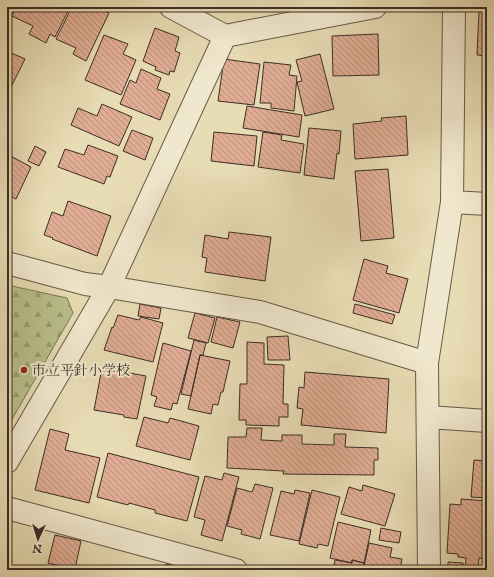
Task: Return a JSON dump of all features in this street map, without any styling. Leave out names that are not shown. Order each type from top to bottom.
[{"type":"street","points":[[171,7],[225,36],[345,10],[376,7]]},
{"type":"street","points":[[428,570],[427,363],[452,202],[454,7]]},
{"type":"street","points":[[7,462],[109,287],[225,36]]},
{"type":"street","points":[[452,202],[487,204]]},
{"type":"street","points":[[7,264],[85,284],[260,312],[427,363]]},
{"type":"street","points":[[428,417],[487,421]]},
{"type":"street","points":[[7,508],[236,570]]},
{"type":"green space","name":"市立平針小学校","points":[[7,285],[67,298],[73,313],[7,428]]},
{"type":"building","points":[[16,7],[70,7],[55,37],[50,34],[46,43],[29,34],[33,26],[12,16]]},
{"type":"building","points":[[72,7],[96,7],[109,13],[86,61],[73,54],[76,48],[56,39]]},
{"type":"building","points":[[479,11],[487,11],[487,56],[477,55]]},
{"type":"building","points":[[155,28],[179,37],[175,51],[180,53],[174,72],[170,71],[169,75],[155,70],[156,67],[143,61]]},
{"type":"building","points":[[378,34],[379,75],[333,76],[332,36]]},
{"type":"building","points":[[104,35],[128,44],[123,54],[136,60],[121,95],[85,80]]},
{"type":"building","points":[[7,51],[25,59],[7,95]]},
{"type":"building","points":[[320,54],[334,109],[305,116],[297,82],[302,81],[296,60]]},
{"type":"building","points":[[224,59],[260,64],[254,105],[218,101]]},
{"type":"building","points":[[264,62],[291,65],[289,75],[297,76],[294,111],[271,108],[271,103],[260,103]]},
{"type":"building","points":[[141,69],[161,78],[157,89],[170,94],[160,120],[120,104],[130,80],[136,83]]},
{"type":"building","points":[[102,104],[132,117],[119,146],[71,125],[78,108],[97,116]]},
{"type":"building","points":[[247,106],[302,115],[299,137],[243,128]]},
{"type":"building","points":[[406,116],[408,155],[355,159],[353,124],[382,121],[381,118]]},
{"type":"building","points":[[309,128],[341,131],[339,154],[337,153],[334,179],[304,175]]},
{"type":"building","points":[[132,130],[153,138],[145,160],[123,151]]},
{"type":"building","points":[[214,132],[257,136],[254,166],[211,161]]},
{"type":"building","points":[[263,132],[282,135],[281,140],[304,144],[300,173],[258,167]]},
{"type":"building","points":[[88,145],[118,156],[110,177],[107,176],[104,184],[58,167],[65,149],[84,155]]},
{"type":"building","points":[[35,146],[46,152],[39,166],[28,161]]},
{"type":"building","points":[[7,154],[31,167],[16,199],[7,195]]},
{"type":"building","points":[[388,169],[394,238],[361,241],[355,171]]},
{"type":"building","points":[[68,201],[111,216],[97,256],[44,235],[52,212],[63,216]]},
{"type":"building","points":[[229,232],[271,237],[265,281],[205,272],[207,258],[202,257],[205,235],[228,239]]},
{"type":"building","points":[[364,259],[388,266],[386,273],[408,279],[399,313],[353,300]]},
{"type":"building","points":[[140,304],[161,308],[159,319],[138,316]]},
{"type":"building","points":[[355,304],[395,315],[392,324],[353,313]]},
{"type":"building","points":[[195,313],[215,318],[208,343],[188,338]]},
{"type":"building","points":[[118,315],[139,320],[141,317],[163,323],[153,362],[104,350]]},
{"type":"building","points":[[217,317],[240,322],[233,348],[211,342]]},
{"type":"building","points":[[288,336],[290,360],[268,360],[267,337]]},
{"type":"building","points":[[194,340],[206,343],[203,355],[200,355],[191,396],[181,394]]},
{"type":"building","points":[[247,342],[264,343],[264,364],[284,365],[283,404],[288,404],[288,417],[279,417],[279,426],[246,425],[246,420],[239,420],[240,384],[247,384]]},
{"type":"building","points":[[163,343],[191,351],[177,404],[173,403],[171,410],[154,406],[157,397],[151,395]]},
{"type":"building","points":[[200,355],[230,361],[223,392],[221,392],[218,405],[213,404],[211,414],[188,409]]},
{"type":"building","points":[[102,368],[146,376],[137,419],[124,417],[124,415],[94,410]]},
{"type":"building","points":[[305,372],[389,379],[386,433],[301,425],[303,409],[297,408],[299,387],[304,388]]},
{"type":"building","points":[[144,417],[168,423],[170,418],[199,426],[190,460],[136,446]]},
{"type":"building","points":[[247,428],[262,428],[261,440],[282,441],[282,435],[302,435],[302,444],[334,445],[334,434],[346,434],[345,447],[378,448],[378,460],[374,460],[374,475],[283,474],[284,471],[227,468],[228,437],[246,437]]},
{"type":"building","points":[[50,429],[69,434],[65,450],[100,458],[89,503],[35,490]]},
{"type":"building","points":[[108,453],[199,477],[187,521],[155,513],[155,510],[129,503],[128,505],[97,497]]},
{"type":"building","points":[[474,460],[487,461],[487,498],[471,497]]},
{"type":"building","points":[[224,473],[239,477],[222,541],[201,535],[205,520],[194,517],[205,476],[222,480]]},
{"type":"building","points":[[255,484],[273,488],[260,539],[241,534],[242,530],[227,526],[237,488],[252,492]]},
{"type":"building","points":[[363,485],[395,494],[385,526],[341,514],[349,487],[362,491]]},
{"type":"building","points":[[295,490],[310,493],[299,541],[270,535],[281,491],[294,494]]},
{"type":"building","points":[[312,490],[340,497],[328,546],[318,544],[317,548],[299,544]]},
{"type":"building","points":[[461,499],[487,501],[487,559],[479,558],[478,570],[465,570],[466,558],[458,557],[458,554],[447,553],[450,504],[461,505]]},
{"type":"building","points":[[338,522],[371,530],[364,563],[352,560],[352,563],[330,558]]},
{"type":"building","points":[[381,528],[401,532],[399,543],[379,540]]},
{"type":"building","points":[[55,535],[81,541],[75,569],[48,563]]},
{"type":"building","points":[[369,543],[392,548],[390,557],[402,559],[400,570],[363,570]]},
{"type":"building","points":[[335,560],[352,563],[352,560],[364,563],[362,570],[333,570]]},
{"type":"building","points":[[448,562],[463,563],[463,570],[448,570]]},
{"type":"building","points":[[166,564],[190,570],[164,570]]},
{"type":"place","name":"市立平針小学校","points":[[24,370]]}]
